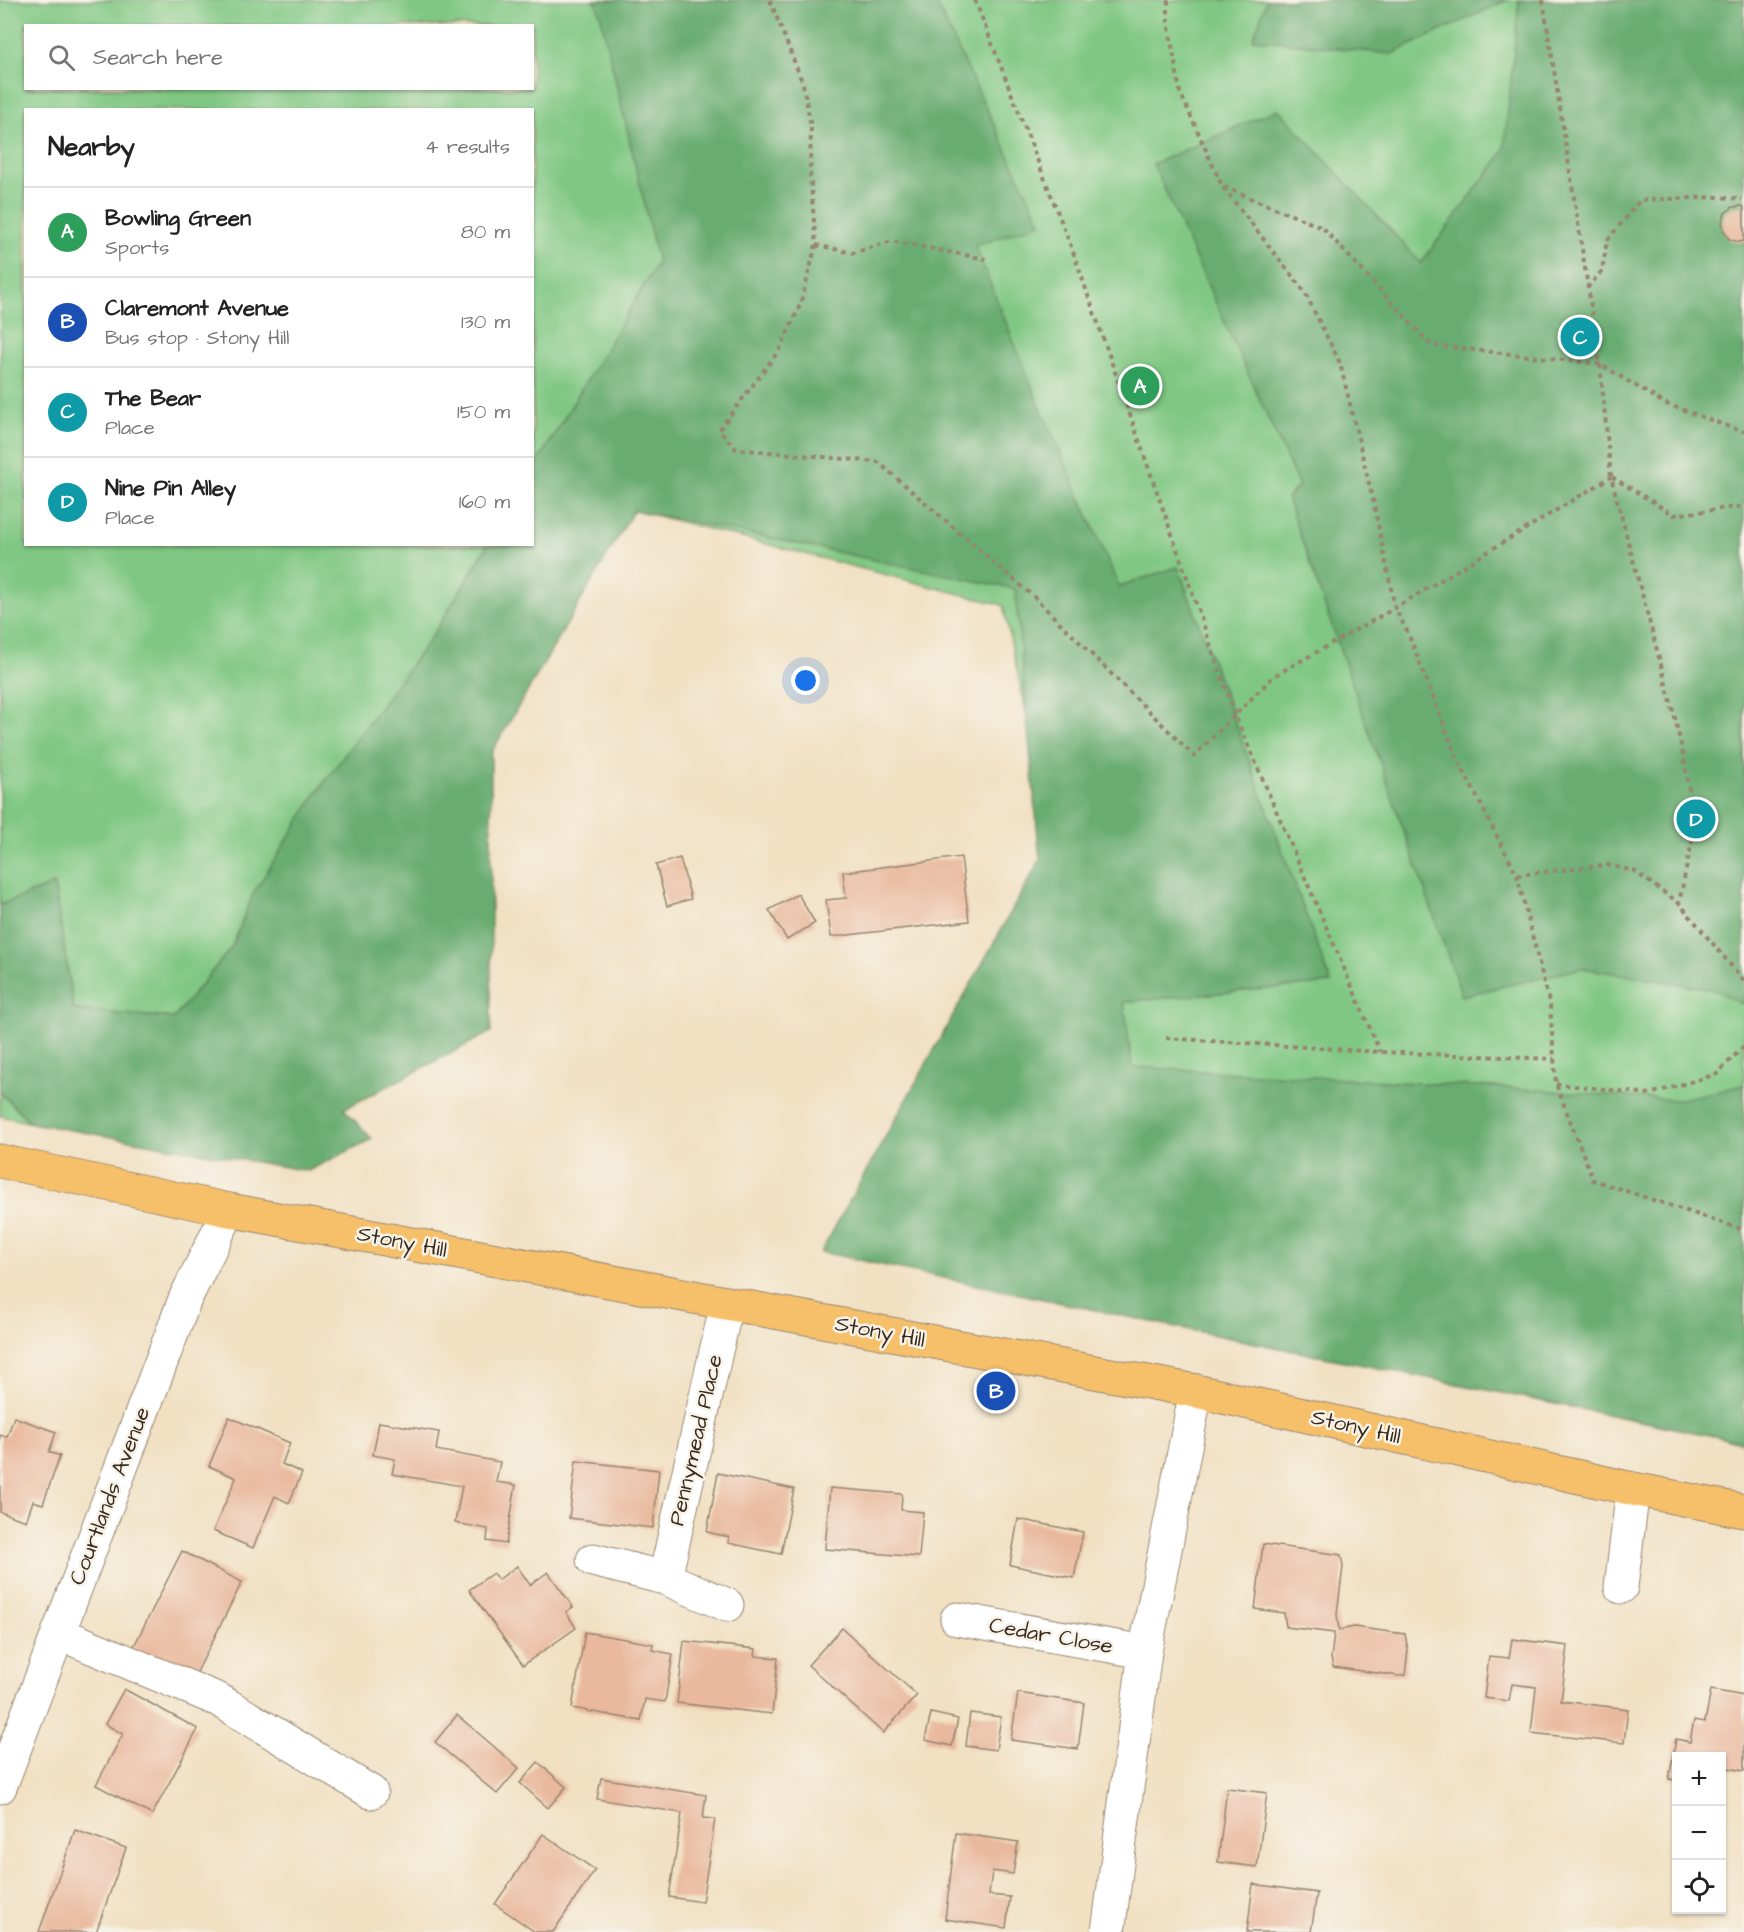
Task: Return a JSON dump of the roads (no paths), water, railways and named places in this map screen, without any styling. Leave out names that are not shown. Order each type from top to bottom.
[{"type":"main road","name":"Stony Hill","points":[[0,1161],[229,1210],[1196,1391],[1633,1489],[1744,1511]]},
{"type":"street","name":"Courtlands Avenue","points":[[0,1787],[185,1299],[229,1210]]},
{"type":"street","name":"Pennymead Place","points":[[665,1578],[727,1303]]},
{"type":"street","points":[[1108,1932],[1145,1652],[1196,1391]]},
{"type":"street","points":[[1621,1587],[1633,1489]]},
{"type":"street","points":[[593,1560],[665,1578],[727,1605]]},
{"type":"street","name":"Cedar Close","points":[[957,1619],[1145,1652]]},
{"type":"street","points":[[58,1633],[219,1700],[371,1792]]},
{"type":"place","name":"The Bear","points":[[1580,337]]},
{"type":"place","name":"Bowling Green","points":[[1140,386]]},
{"type":"place","name":"Nine Pin Alley","points":[[1696,819]]},
{"type":"place","name":"Claremont Avenue","points":[[996,1391]]}]
